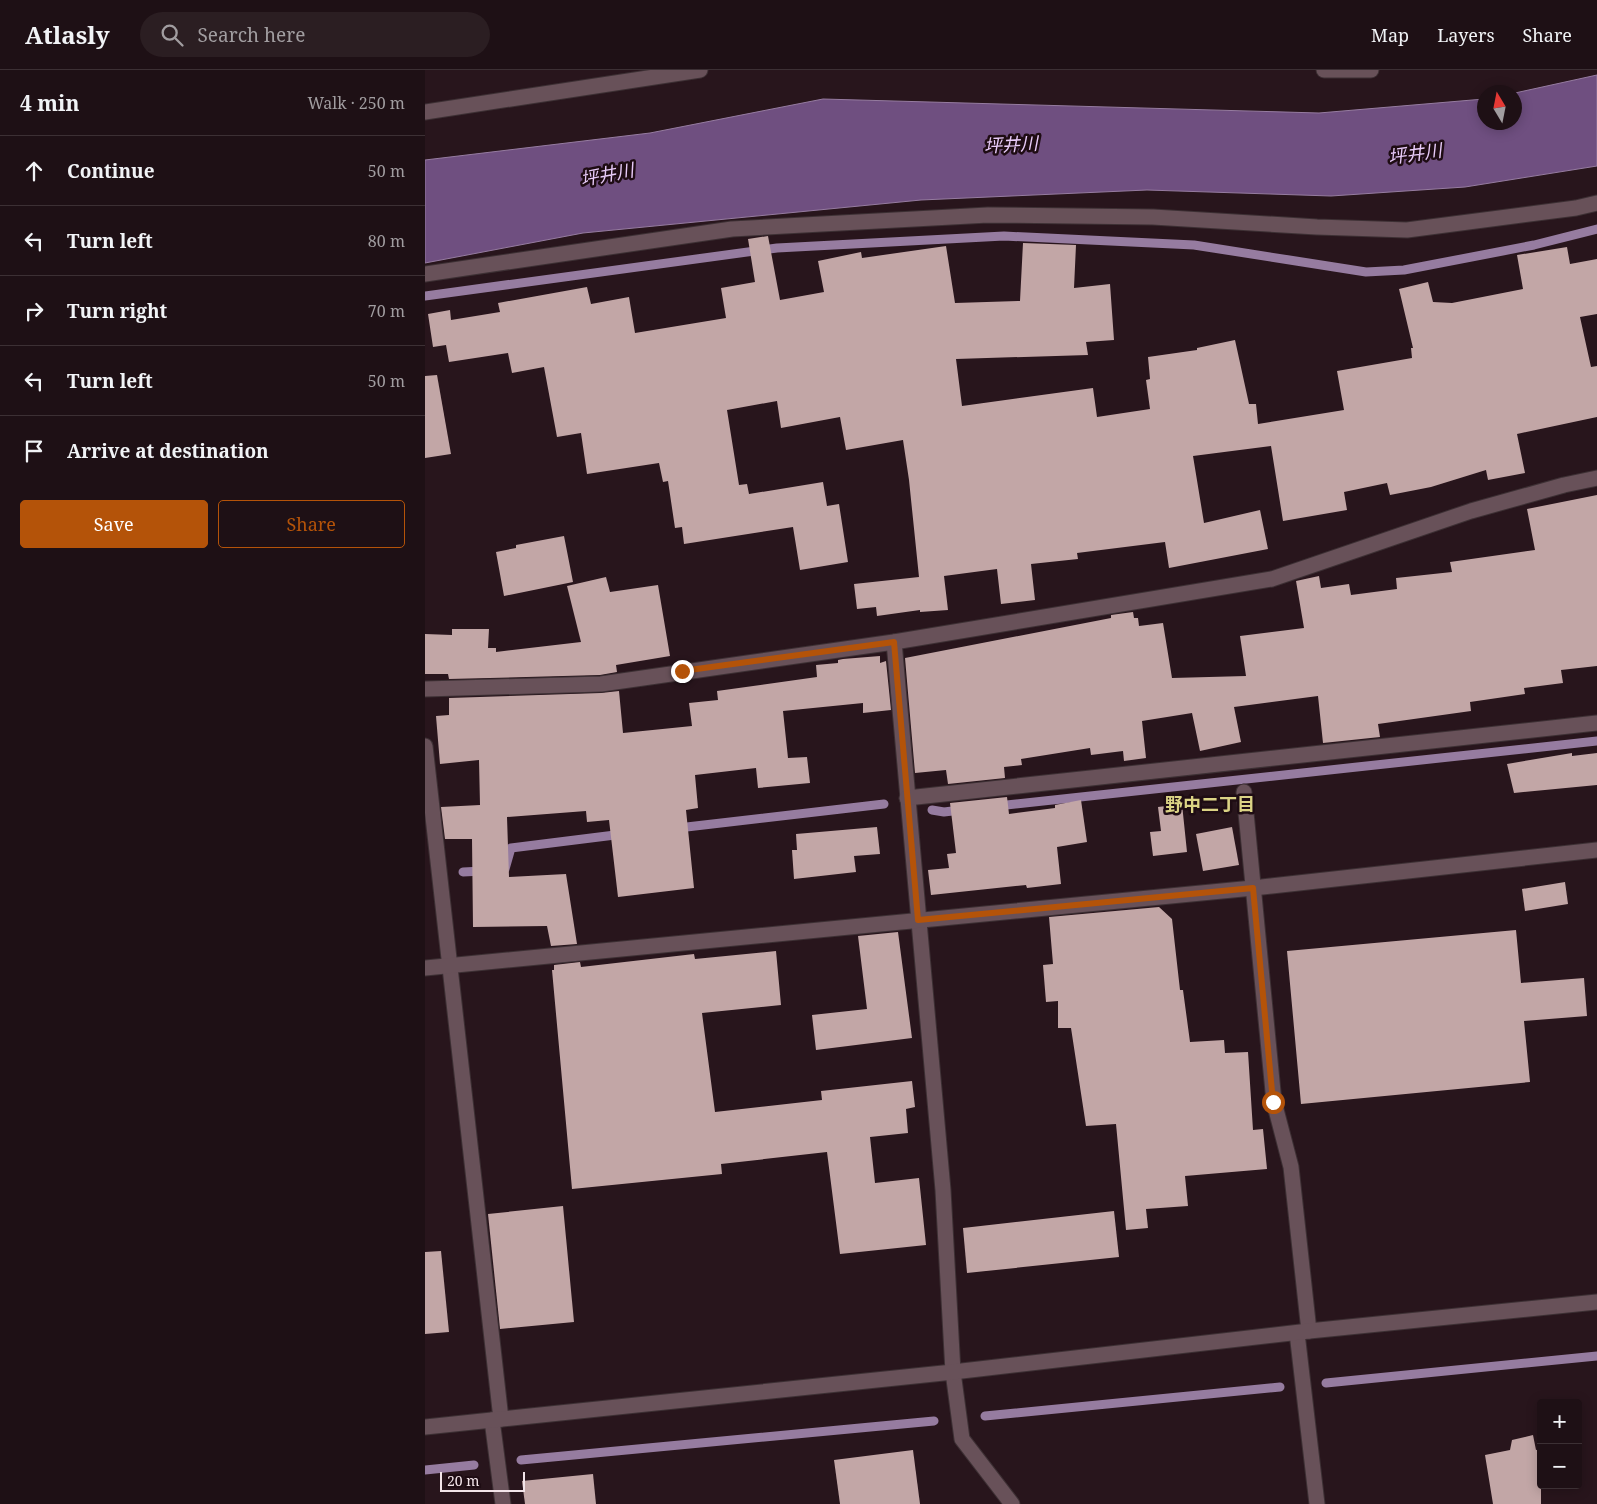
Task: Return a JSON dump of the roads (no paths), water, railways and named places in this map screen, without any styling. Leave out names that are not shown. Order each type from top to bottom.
[{"type":"street","points":[[425,112],[701,70]]},
{"type":"street","points":[[1324,70],[1371,70]]},
{"type":"street","points":[[425,274],[732,229],[988,215],[1153,217],[1317,227],[1407,230],[1576,208],[1597,202]]},
{"type":"street","points":[[425,689],[601,684],[894,642],[1272,579],[1471,511],[1564,484],[1597,478]]},
{"type":"street","points":[[894,642],[943,1190],[953,1372],[962,1439],[1011,1504]]},
{"type":"street","points":[[907,798],[1597,723]]},
{"type":"street","points":[[425,746],[497,1419],[503,1504]]},
{"type":"street","points":[[1244,792],[1273,1102],[1291,1167],[1317,1504]]},
{"type":"street","points":[[425,968],[1253,888],[1597,850]]},
{"type":"street","points":[[425,1427],[1597,1302]]},
{"type":"water","name":"坪井川","points":[[1597,75],[1597,166],[1465,187],[1331,196],[1147,190],[921,200],[583,233],[425,263],[425,160],[650,133],[823,99],[1319,113],[1477,100],[1477,130],[1522,130],[1522,91]]},
{"type":"waterway","points":[[425,296],[777,248],[1004,236],[1194,245],[1366,272],[1404,270],[1534,245],[1597,229]]},
{"type":"waterway","points":[[997,806],[1597,741]]},
{"type":"waterway","points":[[678,828],[884,804]]},
{"type":"waterway","points":[[932,810],[944,812],[961,810]]},
{"type":"waterway","points":[[505,869],[511,848],[623,834]]},
{"type":"waterway","points":[[463,872],[483,871]]},
{"type":"waterway","points":[[1326,1383],[1597,1356]]},
{"type":"waterway","points":[[985,1416],[1280,1387]]},
{"type":"waterway","points":[[521,1460],[934,1421]]},
{"type":"waterway","points":[[425,1470],[474,1465]]},
{"type":"district","name":"野中二丁目","points":[[1210,805]]}]
